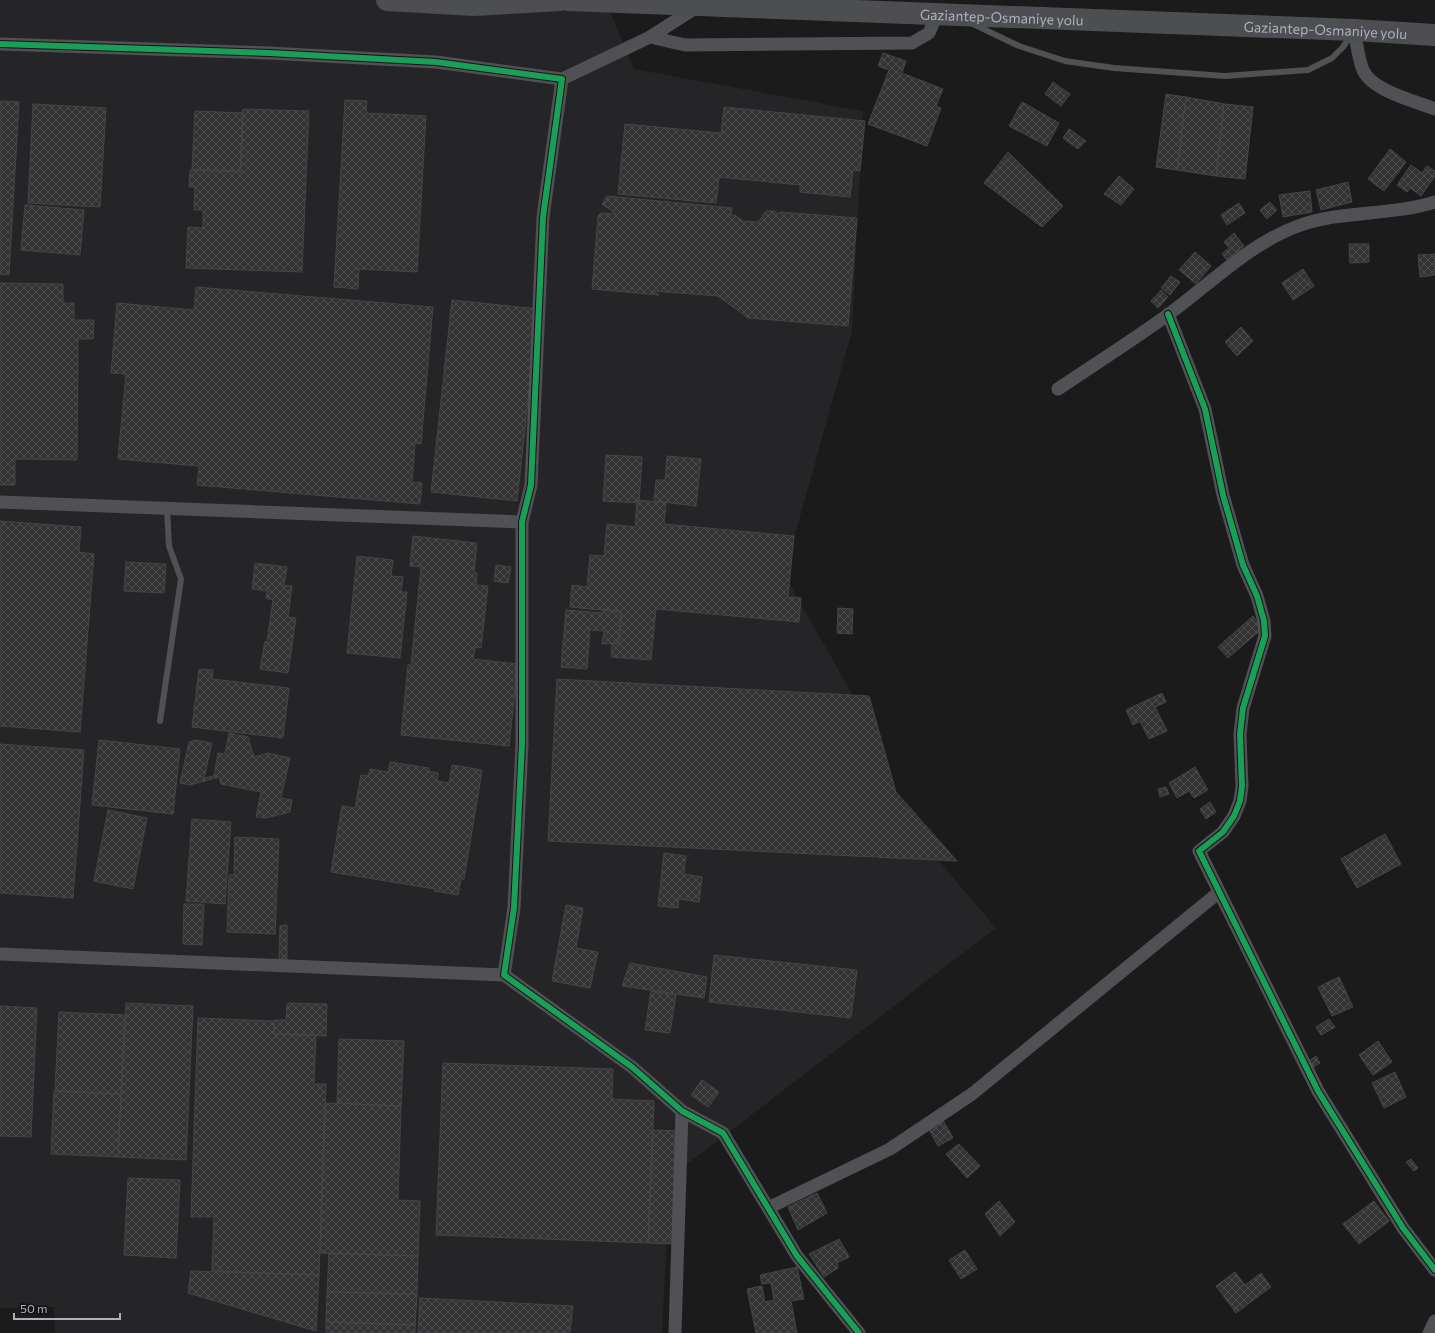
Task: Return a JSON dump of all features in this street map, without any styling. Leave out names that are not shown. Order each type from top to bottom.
[{"type":"highway","points":[[387,0],[474,6],[560,0]]},
{"type":"highway","name":"Gaziantep-Osmaniye yolu","points":[[568,0],[1354,30],[1435,35]]},
{"type":"street","points":[[0,44],[269,53],[436,62],[562,79],[650,37],[698,6]]},
{"type":"street","points":[[650,37],[685,45],[912,42],[930,33],[946,15]]},
{"type":"street","points":[[1354,30],[1363,70],[1370,80],[1384,89],[1435,109]]},
{"type":"street","points":[[504,975],[514,908],[522,744],[522,522],[531,485],[543,217],[562,79]]},
{"type":"street","points":[[1058,389],[1168,314],[1270,238],[1299,225],[1324,218],[1366,214],[1435,202]]},
{"type":"street","points":[[1168,314],[1205,409],[1223,495],[1244,565],[1257,596],[1264,621],[1265,636],[1243,708],[1240,734],[1242,786],[1240,801],[1234,816],[1223,832],[1199,851],[1218,893],[1318,1090],[1403,1228],[1435,1270]]},
{"type":"street","points":[[0,502],[522,522]]},
{"type":"street","points":[[768,1208],[890,1149],[972,1094],[1218,893]]},
{"type":"street","points":[[0,954],[504,975],[632,1067],[682,1111],[723,1133],[797,1256],[859,1333]]},
{"type":"street","points":[[675,1333],[682,1111]]},
{"type":"street","points":[[1429,1333],[1435,1321]]},
{"type":"lane","points":[[946,15],[1019,46],[1065,61],[1114,68],[1225,76],[1308,70],[1332,58],[1343,47],[1354,30]]},
{"type":"lane","points":[[160,721],[181,579],[169,546],[167,508]]},
{"type":"shaded area","points":[[0,0],[605,0],[634,69],[863,111],[852,331],[784,574],[859,706],[880,792],[996,928],[670,1177],[662,1333],[55,1333],[54,1307],[0,1308]]},
{"type":"building","points":[[883,53],[906,61],[902,73],[943,89],[936,106],[941,108],[927,146],[868,124],[889,70],[878,66]]},
{"type":"building","points":[[1053,82],[1070,94],[1061,106],[1045,94]]},
{"type":"building","points":[[1166,94],[1186,97],[1177,170],[1156,167]]},
{"type":"building","points":[[1186,97],[1224,104],[1216,176],[1177,170]]},
{"type":"building","points":[[345,100],[367,101],[366,113],[426,116],[417,272],[359,269],[358,289],[334,287]]},
{"type":"building","points":[[0,101],[19,102],[9,275],[0,274]]},
{"type":"building","points":[[1022,102],[1059,123],[1047,146],[1009,126]]},
{"type":"building","points":[[33,104],[106,108],[100,207],[28,203]]},
{"type":"building","points":[[1224,104],[1253,107],[1245,179],[1216,176]]},
{"type":"building","points":[[724,107],[865,121],[860,171],[853,170],[850,197],[800,192],[800,185],[719,177],[716,203],[618,194],[625,124],[721,133]]},
{"type":"building","points":[[243,109],[309,111],[302,272],[186,268],[188,227],[203,228],[203,210],[194,210],[195,187],[189,187],[190,170],[241,172]]},
{"type":"building","points":[[195,111],[243,113],[240,171],[192,169]]},
{"type":"building","points":[[1069,129],[1086,141],[1078,149],[1063,138]]},
{"type":"building","points":[[1390,149],[1406,162],[1384,191],[1368,179]]},
{"type":"building","points":[[1008,152],[1063,206],[1042,227],[984,183]]},
{"type":"building","points":[[1411,165],[1422,173],[1427,166],[1435,171],[1435,176],[1421,196],[1410,188],[1407,192],[1397,185]]},
{"type":"building","points":[[1119,176],[1134,189],[1121,205],[1104,194]]},
{"type":"building","points":[[1348,182],[1352,202],[1321,210],[1316,190]]},
{"type":"building","points":[[1310,191],[1312,212],[1283,217],[1279,195]]},
{"type":"building","points":[[607,196],[732,208],[731,215],[735,215],[743,221],[758,222],[766,211],[774,211],[778,214],[780,212],[857,218],[848,326],[748,318],[718,296],[653,291],[659,295],[592,289],[598,216],[601,213],[616,214],[602,204]]},
{"type":"building","points":[[1270,202],[1277,210],[1267,219],[1260,210]]},
{"type":"building","points":[[1239,203],[1245,213],[1227,225],[1221,215]]},
{"type":"building","points":[[25,205],[84,210],[80,255],[21,250]]},
{"type":"building","points":[[1234,233],[1244,246],[1227,260],[1222,254],[1229,248],[1224,242]]},
{"type":"building","points":[[1349,244],[1369,244],[1369,262],[1350,263]]},
{"type":"building","points":[[1195,252],[1211,266],[1196,284],[1179,270]]},
{"type":"building","points":[[1435,254],[1435,275],[1420,277],[1418,255]]},
{"type":"building","points":[[1303,269],[1314,286],[1293,300],[1282,283]]},
{"type":"building","points":[[1171,276],[1180,282],[1170,295],[1161,288]]},
{"type":"building","points":[[0,283],[63,284],[63,303],[74,303],[74,320],[94,320],[93,339],[78,339],[77,460],[15,459],[15,485],[0,485]]},
{"type":"building","points":[[196,287],[433,307],[421,444],[415,443],[412,482],[422,483],[420,504],[197,485],[199,466],[118,459],[126,374],[111,373],[117,303],[194,310]]},
{"type":"building","points":[[1161,290],[1168,297],[1158,308],[1151,301]]},
{"type":"building","points":[[452,300],[538,309],[517,501],[431,492]]},
{"type":"building","points":[[1241,327],[1253,341],[1237,356],[1225,342]]},
{"type":"building","points":[[606,455],[642,457],[639,503],[603,501]]},
{"type":"building","points":[[667,456],[701,459],[696,506],[654,501],[656,480],[665,480]]},
{"type":"building","points":[[637,500],[666,503],[664,524],[794,536],[788,597],[801,598],[799,622],[656,609],[651,660],[611,657],[612,643],[619,644],[622,612],[570,607],[572,585],[587,587],[590,555],[604,556],[607,524],[635,527]]},
{"type":"building","points":[[0,521],[81,527],[79,552],[94,554],[80,732],[0,726]]},
{"type":"building","points":[[413,536],[477,543],[474,572],[477,573],[476,585],[488,586],[481,648],[475,647],[473,659],[518,664],[509,746],[401,735],[408,665],[411,665],[421,567],[410,566]]},
{"type":"building","points":[[357,556],[393,560],[391,576],[403,577],[401,592],[407,592],[400,658],[347,653]]},
{"type":"building","points":[[126,562],[166,564],[164,593],[124,591]]},
{"type":"building","points":[[255,563],[287,567],[284,585],[292,586],[288,617],[296,618],[288,673],[260,669],[265,641],[267,642],[273,600],[266,598],[267,591],[252,589]]},
{"type":"building","points":[[496,565],[511,567],[508,583],[494,581]]},
{"type":"building","points":[[838,608],[853,609],[852,634],[837,633]]},
{"type":"building","points":[[603,609],[621,611],[618,643],[602,644],[604,631],[590,630],[587,669],[561,667],[566,610],[603,613]]},
{"type":"building","points":[[1253,616],[1263,628],[1228,658],[1218,647]]},
{"type":"building","points":[[199,669],[213,670],[212,679],[289,688],[283,738],[192,727]]},
{"type":"building","points":[[557,679],[869,696],[896,792],[957,861],[548,841]]},
{"type":"building","points":[[1162,693],[1166,702],[1155,707],[1167,731],[1149,739],[1140,721],[1133,725],[1126,710]]},
{"type":"building","points":[[229,733],[248,737],[254,757],[268,753],[290,758],[281,798],[292,800],[290,812],[266,818],[256,817],[261,792],[221,784],[219,777],[190,785],[180,783],[189,742],[196,740],[212,743],[204,778],[214,776],[218,753],[225,754]]},
{"type":"building","points":[[99,740],[180,749],[173,814],[92,805]]},
{"type":"building","points":[[0,744],[84,750],[73,898],[0,893]]},
{"type":"building","points":[[390,762],[429,768],[429,771],[438,773],[437,781],[449,783],[452,765],[482,770],[464,879],[461,879],[458,895],[434,891],[435,889],[331,872],[342,806],[355,808],[361,775],[368,776],[370,769],[388,772]]},
{"type":"building","points":[[1195,767],[1208,790],[1194,798],[1189,791],[1177,798],[1169,783]]},
{"type":"building","points":[[1166,787],[1169,794],[1160,797],[1158,789]]},
{"type":"building","points":[[1210,802],[1216,812],[1206,819],[1200,809]]},
{"type":"building","points":[[108,810],[147,818],[133,889],[94,881]]},
{"type":"building","points":[[192,819],[231,822],[225,904],[186,901]]},
{"type":"building","points":[[1385,834],[1401,864],[1357,888],[1341,859]]},
{"type":"building","points":[[235,837],[279,839],[275,934],[227,932],[229,875],[234,875]]},
{"type":"building","points":[[664,853],[686,856],[684,874],[702,877],[699,902],[679,899],[678,908],[658,906]]},
{"type":"building","points":[[184,904],[204,904],[202,945],[183,944]]},
{"type":"building","points":[[566,905],[583,908],[576,948],[598,952],[590,988],[552,981]]},
{"type":"building","points":[[287,925],[287,959],[279,959],[280,926]]},
{"type":"building","points":[[714,955],[857,970],[851,1018],[709,1002]]},
{"type":"building","points":[[630,963],[707,977],[704,998],[622,986]]},
{"type":"building","points":[[1339,977],[1353,1007],[1332,1016],[1318,987]]},
{"type":"building","points":[[651,991],[676,995],[670,1033],[645,1030]]},
{"type":"building","points":[[126,1003],[193,1006],[186,1160],[118,1157]]},
{"type":"building","points":[[287,1003],[327,1004],[326,1036],[274,1034],[274,1020],[286,1020]]},
{"type":"building","points":[[0,1006],[37,1008],[31,1137],[0,1136]]},
{"type":"building","points":[[59,1012],[125,1015],[121,1094],[55,1091]]},
{"type":"building","points":[[198,1018],[274,1021],[274,1034],[316,1035],[314,1084],[326,1084],[319,1275],[212,1271],[214,1217],[191,1217]]},
{"type":"building","points":[[1329,1019],[1335,1027],[1321,1035],[1316,1027]]},
{"type":"building","points":[[339,1039],[404,1041],[401,1106],[337,1103]]},
{"type":"building","points":[[1378,1041],[1392,1062],[1373,1075],[1359,1055]]},
{"type":"building","points":[[1316,1056],[1320,1063],[1313,1067],[1309,1061]]},
{"type":"building","points":[[443,1063],[613,1069],[612,1099],[654,1101],[648,1243],[436,1235]]},
{"type":"building","points":[[1395,1072],[1406,1097],[1384,1108],[1372,1083]]},
{"type":"building","points":[[702,1080],[719,1092],[708,1107],[691,1095]]},
{"type":"building","points":[[54,1091],[121,1094],[118,1157],[51,1154]]},
{"type":"building","points":[[325,1103],[401,1106],[398,1200],[420,1201],[418,1256],[320,1253]]},
{"type":"building","points":[[939,1113],[953,1138],[938,1146],[925,1122]]},
{"type":"building","points":[[653,1130],[678,1131],[674,1244],[648,1243]]},
{"type":"building","points":[[959,1144],[980,1166],[967,1178],[946,1154]]},
{"type":"building","points":[[1411,1159],[1418,1168],[1414,1171],[1406,1162]]},
{"type":"building","points":[[128,1178],[180,1180],[176,1258],[124,1255]]},
{"type":"building","points":[[817,1193],[827,1213],[798,1230],[788,1207]]},
{"type":"building","points":[[999,1201],[1015,1222],[1000,1236],[985,1214]]},
{"type":"building","points":[[1374,1201],[1389,1221],[1359,1244],[1343,1224]]},
{"type":"building","points":[[839,1239],[849,1257],[837,1263],[838,1268],[824,1277],[809,1254]]},
{"type":"building","points":[[965,1250],[977,1269],[961,1279],[949,1260]]},
{"type":"building","points":[[329,1253],[418,1256],[417,1294],[327,1292]]},
{"type":"building","points":[[797,1267],[804,1299],[791,1301],[797,1333],[756,1333],[747,1289],[762,1286],[765,1302],[774,1300],[771,1283],[762,1284],[760,1275]]},
{"type":"building","points":[[191,1271],[319,1275],[316,1331],[188,1293]]},
{"type":"building","points":[[1235,1272],[1245,1285],[1261,1273],[1271,1287],[1236,1313],[1216,1286]]},
{"type":"building","points":[[327,1292],[417,1294],[415,1325],[326,1322]]},
{"type":"building","points":[[420,1298],[573,1306],[570,1333],[418,1333]]},
{"type":"building","points":[[326,1322],[415,1325],[415,1333],[326,1333]]},
{"type":"cycle path","points":[[0,44],[269,53],[436,62],[562,79],[543,217],[531,485],[522,522],[522,744],[514,908],[504,975],[632,1067],[682,1111],[723,1133],[797,1256],[859,1333]]},
{"type":"cycle path","points":[[1168,314],[1205,409],[1223,495],[1243,565],[1257,596],[1264,621],[1265,636],[1243,708],[1240,734],[1242,786],[1240,801],[1234,816],[1223,832],[1199,851],[1318,1091],[1403,1228],[1435,1270]]}]
